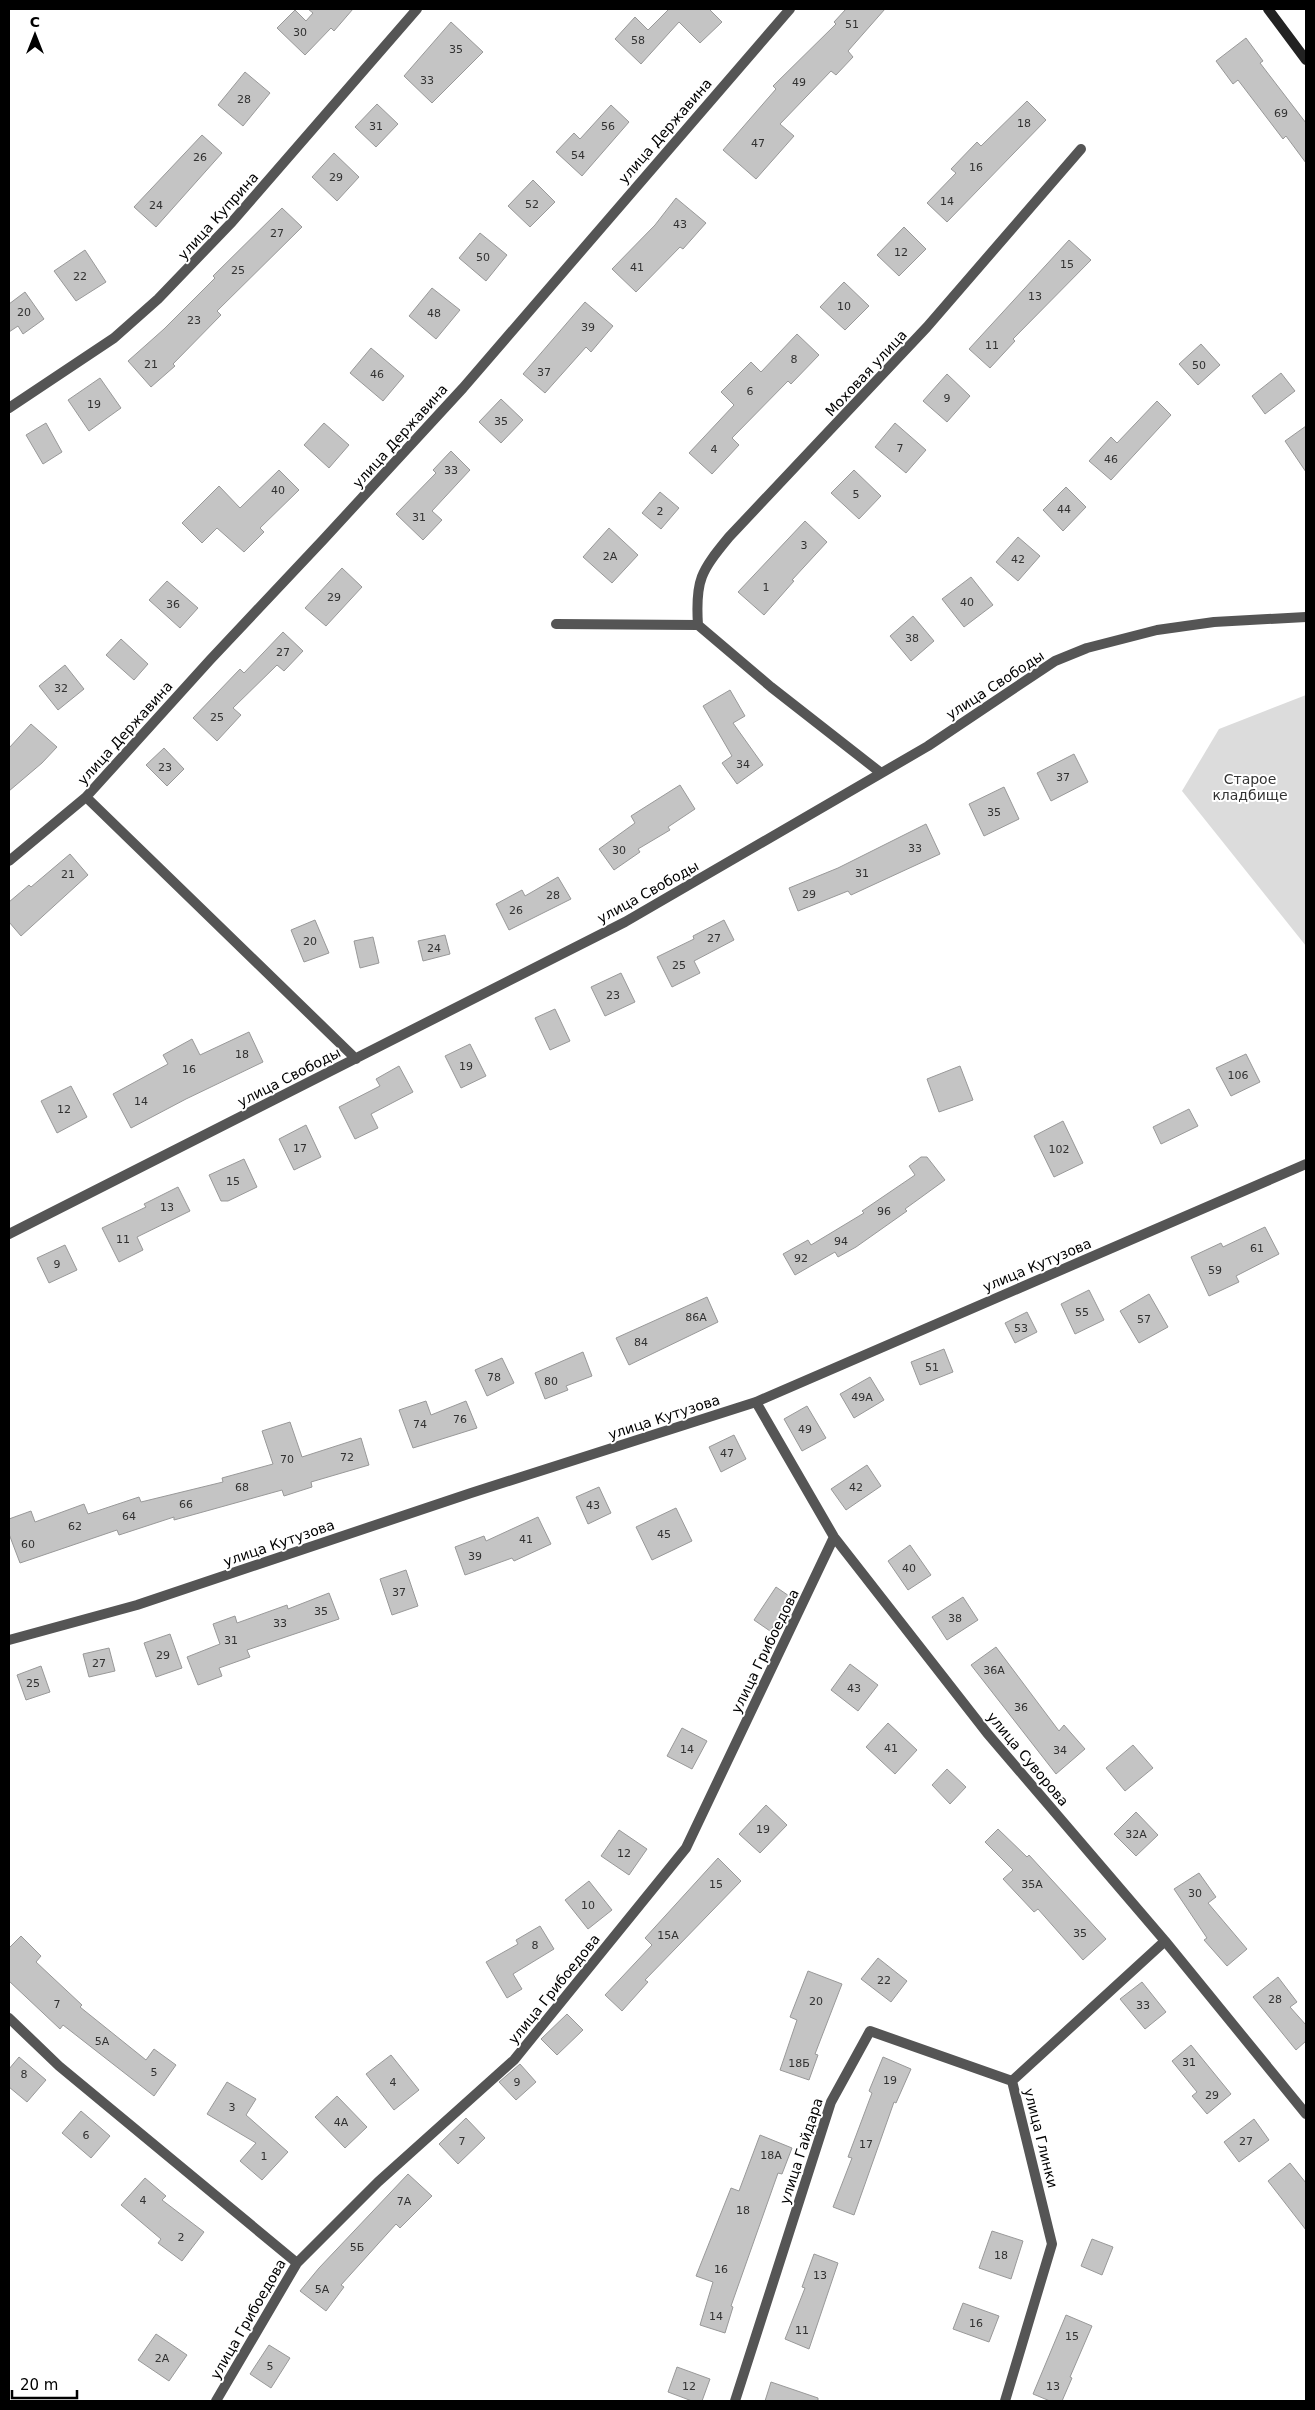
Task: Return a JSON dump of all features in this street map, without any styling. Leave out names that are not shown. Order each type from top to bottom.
[{"type":"street","name":"улица Куприна","points":[[9,408],[114,338],[158,299],[232,222],[417,9]]},
{"type":"street","name":"улица Державина","points":[[9,861],[86,797],[210,660],[463,388],[790,9]]},
{"type":"street","points":[[1268,9],[1306,60]]},
{"type":"street","name":"Моховая улица","points":[[698,625],[698,587],[705,566],[736,530],[927,327],[1081,149]]},
{"type":"street","name":"улица Свободы","points":[[9,1234],[626,922],[928,746],[1055,661],[1087,648],[1157,630],[1214,622],[1306,617]]},
{"type":"street","points":[[556,624],[698,625],[772,687],[881,773]]},
{"type":"street","points":[[86,797],[356,1059]]},
{"type":"street","name":"улица Кутузова","points":[[9,1640],[137,1605],[471,1492],[756,1402],[1306,1164]]},
{"type":"street","name":"улица Суворова","points":[[756,1402],[834,1537],[987,1734],[1166,1941],[1306,2114]]},
{"type":"street","name":"улица Грибоедова","points":[[216,2401],[297,2263],[378,2182],[514,2060],[686,1848],[834,1537]]},
{"type":"street","name":"улица Глинки","points":[[1005,2401],[1052,2244],[1012,2081],[1166,1941]]},
{"type":"street","points":[[9,2018],[59,2066],[297,2263]]},
{"type":"street","name":"улица Гайдара","points":[[735,2401],[831,2102],[870,2031],[1012,2081]]},
{"type":"green space","name":"Старое кладбище","points":[[1306,695],[1306,946],[1182,791],[1219,729]]},
{"type":"building","points":[[308,9],[353,9],[334,31],[331,28],[305,55],[277,28],[295,10],[306,21],[313,13]]},
{"type":"building","points":[[667,9],[709,9],[722,22],[700,43],[679,22],[641,64],[615,39],[635,17],[648,30]]},
{"type":"building","points":[[846,9],[885,9],[848,51],[853,57],[836,75],[831,71],[780,124],[794,136],[756,179],[723,150],[776,89],[773,86],[836,24],[834,22]]},
{"type":"building","points":[[451,22],[483,52],[432,103],[404,76]]},
{"type":"building","points":[[1246,38],[1263,61],[1260,63],[1306,123],[1306,163],[1286,136],[1283,139],[1238,80],[1233,84],[1216,61]]},
{"type":"building","points":[[245,72],[270,93],[243,126],[218,105]]},
{"type":"building","points":[[1027,101],[1046,120],[947,222],[927,203],[956,173],[951,169],[977,142],[981,146]]},
{"type":"building","points":[[377,104],[398,124],[376,147],[355,127]]},
{"type":"building","points":[[611,105],[629,122],[582,176],[556,152],[574,133],[580,139]]},
{"type":"building","points":[[202,135],[222,153],[156,227],[134,207]]},
{"type":"building","points":[[334,153],[359,177],[337,201],[312,177]]},
{"type":"building","points":[[533,180],[555,202],[530,227],[508,206]]},
{"type":"building","points":[[676,198],[706,223],[683,249],[680,247],[636,292],[612,269],[655,225]]},
{"type":"building","points":[[282,208],[302,227],[217,311],[221,315],[173,364],[175,366],[151,387],[128,361],[164,329],[215,278],[213,276]]},
{"type":"building","points":[[904,227],[926,249],[899,276],[877,255]]},
{"type":"building","points":[[480,233],[507,255],[486,281],[459,258]]},
{"type":"building","points":[[1069,240],[1091,260],[1013,339],[1015,341],[990,368],[969,349]]},
{"type":"building","points":[[85,250],[106,282],[76,301],[54,271]]},
{"type":"building","points":[[844,282],[869,306],[845,330],[820,307]]},
{"type":"building","points":[[432,288],[460,310],[436,339],[409,316]]},
{"type":"building","points":[[25,292],[44,319],[23,334],[18,326],[9,332],[9,304]]},
{"type":"building","points":[[585,302],[613,326],[591,352],[586,347],[545,393],[523,374]]},
{"type":"building","points":[[797,334],[819,355],[791,384],[788,381],[732,438],[739,445],[712,474],[689,453],[734,405],[721,392],[751,362],[761,372]]},
{"type":"building","points":[[1201,344],[1220,365],[1198,385],[1179,364]]},
{"type":"building","points":[[371,348],[404,376],[383,401],[350,373]]},
{"type":"building","points":[[1281,373],[1295,391],[1265,414],[1252,396]]},
{"type":"building","points":[[947,374],[970,396],[947,422],[923,401]]},
{"type":"building","points":[[100,378],[121,408],[89,431],[68,400]]},
{"type":"building","points":[[501,399],[523,420],[501,443],[479,422]]},
{"type":"building","points":[[1157,401],[1171,415],[1111,480],[1089,461],[1111,437],[1117,443]]},
{"type":"building","points":[[46,423],[62,452],[43,464],[26,435]]},
{"type":"building","points":[[324,423],[349,445],[329,468],[304,445]]},
{"type":"building","points":[[895,423],[926,450],[906,473],[875,447]]},
{"type":"building","points":[[1306,426],[1306,472],[1285,441]]},
{"type":"building","points":[[451,451],[470,470],[432,511],[442,520],[423,540],[396,514],[436,473],[433,470]]},
{"type":"building","points":[[279,470],[299,490],[260,528],[264,532],[244,552],[217,528],[202,543],[182,523],[219,486],[240,508]]},
{"type":"building","points":[[854,470],[881,496],[859,519],[831,493]]},
{"type":"building","points":[[1066,487],[1086,507],[1063,531],[1043,510]]},
{"type":"building","points":[[660,492],[679,508],[661,529],[642,513]]},
{"type":"building","points":[[805,521],[827,542],[792,580],[794,581],[764,615],[738,592]]},
{"type":"building","points":[[609,528],[638,555],[612,583],[583,557]]},
{"type":"building","points":[[1018,537],[1040,556],[1018,581],[996,562]]},
{"type":"building","points":[[342,568],[362,587],[326,626],[305,608]]},
{"type":"building","points":[[971,577],[993,605],[964,627],[942,599]]},
{"type":"building","points":[[167,581],[198,608],[180,628],[149,600]]},
{"type":"building","points":[[913,616],[934,641],[911,661],[890,636]]},
{"type":"building","points":[[283,632],[303,651],[284,671],[277,665],[233,708],[241,715],[217,741],[193,718],[240,669],[244,673]]},
{"type":"building","points":[[121,639],[148,664],[134,680],[106,655]]},
{"type":"building","points":[[65,665],[84,689],[58,710],[39,686]]},
{"type":"building","points":[[730,690],[745,716],[733,723],[763,765],[737,784],[722,763],[732,756],[703,706]]},
{"type":"building","points":[[31,724],[57,747],[42,763],[9,791],[9,748]]},
{"type":"building","points":[[164,748],[184,769],[167,786],[146,765]]},
{"type":"building","points":[[1074,754],[1088,782],[1051,801],[1037,773]]},
{"type":"building","points":[[680,785],[695,809],[668,827],[670,830],[638,849],[640,852],[614,870],[599,849],[635,823],[631,816]]},
{"type":"building","points":[[1004,787],[1019,819],[984,836],[969,804]]},
{"type":"building","points":[[926,824],[940,854],[851,895],[848,891],[798,911],[789,888],[838,868]]},
{"type":"building","points":[[70,854],[88,875],[21,936],[9,922],[9,902],[29,885],[31,887]]},
{"type":"building","points":[[558,877],[571,899],[509,930],[496,904],[522,890],[525,896]]},
{"type":"building","points":[[315,920],[329,953],[304,962],[291,930]]},
{"type":"building","points":[[724,920],[734,940],[694,961],[700,973],[672,987],[657,957],[694,939],[693,936]]},
{"type":"building","points":[[445,935],[450,954],[423,961],[418,941]]},
{"type":"building","points":[[373,937],[379,963],[360,968],[354,941]]},
{"type":"building","points":[[621,973],[635,1002],[605,1016],[591,987]]},
{"type":"building","points":[[555,1009],[570,1041],[550,1050],[535,1018]]},
{"type":"building","points":[[249,1032],[263,1062],[131,1128],[113,1094],[168,1064],[163,1055],[192,1039],[200,1055]]},
{"type":"building","points":[[470,1044],[486,1076],[461,1088],[445,1056]]},
{"type":"building","points":[[1246,1054],[1260,1082],[1231,1096],[1216,1068]]},
{"type":"building","points":[[399,1066],[413,1092],[371,1114],[378,1128],[355,1139],[339,1107],[380,1086],[376,1079]]},
{"type":"building","points":[[960,1066],[973,1100],[939,1112],[927,1079]]},
{"type":"building","points":[[71,1086],[87,1117],[57,1133],[41,1101]]},
{"type":"building","points":[[1189,1109],[1198,1126],[1161,1144],[1153,1127]]},
{"type":"building","points":[[1063,1121],[1083,1163],[1054,1177],[1034,1136]]},
{"type":"building","points":[[306,1125],[321,1157],[294,1170],[279,1139]]},
{"type":"building","points":[[921,1157],[927,1157],[945,1180],[905,1209],[907,1211],[856,1247],[838,1257],[835,1252],[795,1275],[783,1254],[808,1240],[811,1245],[864,1213],[862,1211],[915,1175],[909,1166]]},
{"type":"building","points":[[244,1159],[257,1187],[228,1201],[221,1201],[209,1175]]},
{"type":"building","points":[[178,1187],[190,1211],[137,1237],[143,1250],[119,1262],[102,1228],[146,1207],[144,1204]]},
{"type":"building","points":[[1265,1227],[1279,1254],[1236,1276],[1239,1282],[1209,1296],[1191,1257],[1221,1243],[1223,1247]]},
{"type":"building","points":[[65,1245],[77,1270],[49,1283],[37,1258]]},
{"type":"building","points":[[1089,1290],[1104,1320],[1075,1334],[1061,1304]]},
{"type":"building","points":[[1149,1294],[1168,1327],[1139,1343],[1120,1311]]},
{"type":"building","points":[[707,1297],[718,1322],[629,1365],[616,1338]]},
{"type":"building","points":[[1027,1312],[1037,1332],[1015,1343],[1005,1323]]},
{"type":"building","points":[[944,1349],[953,1372],[920,1385],[911,1362]]},
{"type":"building","points":[[583,1352],[592,1376],[566,1386],[568,1390],[545,1399],[535,1373]]},
{"type":"building","points":[[502,1358],[514,1383],[487,1396],[475,1370]]},
{"type":"building","points":[[870,1377],[884,1400],[854,1418],[840,1394]]},
{"type":"building","points":[[426,1401],[431,1415],[466,1401],[477,1428],[413,1448],[399,1410]]},
{"type":"building","points":[[807,1406],[826,1438],[802,1451],[784,1419]]},
{"type":"building","points":[[290,1422],[302,1457],[361,1438],[369,1465],[311,1482],[312,1487],[284,1496],[282,1490],[174,1520],[174,1517],[119,1535],[117,1530],[20,1563],[9,1534],[9,1519],[31,1511],[35,1522],[84,1504],[88,1514],[139,1497],[141,1502],[223,1482],[222,1478],[273,1464],[262,1431]]},
{"type":"building","points":[[734,1435],[746,1459],[721,1472],[709,1447]]},
{"type":"building","points":[[867,1465],[881,1486],[846,1510],[831,1489]]},
{"type":"building","points":[[599,1487],[611,1513],[588,1524],[576,1497]]},
{"type":"building","points":[[676,1508],[692,1541],[652,1560],[636,1527]]},
{"type":"building","points":[[538,1517],[551,1544],[514,1561],[512,1558],[465,1575],[455,1547],[484,1536],[486,1541]]},
{"type":"building","points":[[910,1545],[931,1575],[908,1590],[888,1561]]},
{"type":"building","points":[[406,1570],[418,1606],[392,1615],[380,1579]]},
{"type":"building","points":[[776,1587],[792,1598],[770,1631],[754,1620]]},
{"type":"building","points":[[329,1593],[339,1619],[247,1650],[250,1657],[219,1668],[222,1676],[198,1685],[187,1657],[220,1644],[213,1624],[235,1616],[237,1623],[287,1605],[288,1609]]},
{"type":"building","points":[[963,1597],[978,1620],[947,1640],[932,1617]]},
{"type":"building","points":[[170,1634],[182,1668],[156,1677],[144,1643]]},
{"type":"building","points":[[996,1647],[1059,1731],[1064,1725],[1085,1749],[1056,1774],[971,1665]]},
{"type":"building","points":[[109,1648],[115,1671],[89,1677],[83,1654]]},
{"type":"building","points":[[850,1664],[878,1685],[858,1711],[831,1690]]},
{"type":"building","points":[[41,1666],[50,1692],[26,1700],[17,1675]]},
{"type":"building","points":[[888,1723],[917,1750],[895,1774],[866,1747]]},
{"type":"building","points":[[682,1728],[707,1741],[692,1769],[667,1756]]},
{"type":"building","points":[[1133,1745],[1153,1768],[1125,1791],[1106,1768]]},
{"type":"building","points":[[947,1769],[966,1787],[950,1804],[932,1785]]},
{"type":"building","points":[[766,1805],[787,1825],[760,1853],[739,1834]]},
{"type":"building","points":[[1136,1812],[1158,1835],[1136,1856],[1114,1834]]},
{"type":"building","points":[[998,1829],[1027,1857],[1029,1855],[1106,1939],[1083,1960],[1038,1909],[1034,1912],[1003,1879],[1013,1870],[985,1842]]},
{"type":"building","points":[[619,1830],[647,1849],[629,1875],[601,1856]]},
{"type":"building","points":[[718,1858],[741,1881],[645,1980],[648,1982],[622,2011],[605,1995],[652,1945],[645,1938]]},
{"type":"building","points":[[1199,1873],[1216,1897],[1208,1903],[1247,1949],[1227,1966],[1204,1940],[1207,1938],[1174,1889]]},
{"type":"building","points":[[589,1881],[612,1910],[588,1929],[565,1900]]},
{"type":"building","points":[[540,1926],[554,1949],[513,1974],[522,1989],[507,1998],[486,1962],[518,1944],[516,1940]]},
{"type":"building","points":[[21,1936],[41,1956],[36,1962],[82,2005],[80,2007],[146,2060],[154,2049],[176,2065],[154,2096],[63,2025],[60,2029],[9,1981],[9,1948]]},
{"type":"building","points":[[878,1958],[907,1981],[891,2002],[861,1979]]},
{"type":"building","points":[[808,1971],[842,1984],[815,2054],[818,2055],[809,2080],[780,2070],[797,2020],[790,2017]]},
{"type":"building","points":[[1278,1977],[1297,2002],[1290,2007],[1306,2025],[1306,2041],[1296,2050],[1253,1997]]},
{"type":"building","points":[[1142,1982],[1166,2012],[1145,2029],[1120,1999]]},
{"type":"building","points":[[567,2014],[583,2030],[557,2055],[541,2039]]},
{"type":"building","points":[[1191,2045],[1231,2094],[1207,2114],[1192,2096],[1197,2092],[1172,2061]]},
{"type":"building","points":[[391,2055],[419,2090],[394,2110],[366,2074]]},
{"type":"building","points":[[19,2057],[46,2080],[27,2102],[9,2087],[9,2069]]},
{"type":"building","points":[[883,2057],[911,2069],[896,2103],[894,2102],[854,2215],[833,2207],[852,2158],[848,2157],[872,2093],[869,2091]]},
{"type":"building","points":[[520,2064],[536,2082],[516,2100],[499,2082]]},
{"type":"building","points":[[227,2082],[256,2099],[246,2115],[288,2152],[262,2180],[240,2161],[256,2143],[207,2114]]},
{"type":"building","points":[[337,2096],[367,2127],[345,2148],[315,2117]]},
{"type":"building","points":[[81,2111],[110,2136],[91,2158],[62,2133]]},
{"type":"building","points":[[466,2118],[485,2138],[458,2164],[439,2144]]},
{"type":"building","points":[[1254,2119],[1269,2140],[1239,2162],[1224,2142]]},
{"type":"building","points":[[760,2135],[792,2148],[782,2174],[778,2173],[731,2306],[733,2307],[725,2333],[700,2325],[713,2282],[696,2276],[731,2188],[739,2191]]},
{"type":"building","points":[[1290,2163],[1306,2183],[1306,2230],[1268,2181]]},
{"type":"building","points":[[408,2174],[432,2196],[400,2228],[396,2224],[341,2285],[344,2287],[326,2311],[300,2291],[319,2268]]},
{"type":"building","points":[[145,2178],[166,2196],[162,2200],[204,2232],[182,2261],[158,2243],[161,2239],[121,2205]]},
{"type":"building","points":[[992,2231],[1023,2241],[1011,2279],[979,2268]]},
{"type":"building","points":[[1092,2239],[1113,2247],[1102,2275],[1081,2266]]},
{"type":"building","points":[[814,2254],[838,2263],[809,2349],[785,2339],[805,2288],[802,2287]]},
{"type":"building","points":[[963,2303],[999,2316],[989,2342],[953,2329]]},
{"type":"building","points":[[1066,2315],[1092,2326],[1062,2401],[1050,2401],[1033,2394]]},
{"type":"building","points":[[156,2334],[187,2355],[169,2381],[138,2360]]},
{"type":"building","points":[[269,2345],[290,2358],[271,2388],[250,2374]]},
{"type":"building","points":[[677,2367],[710,2379],[702,2401],[692,2401],[668,2392]]},
{"type":"building","points":[[771,2382],[818,2398],[818,2401],[765,2401]]}]
